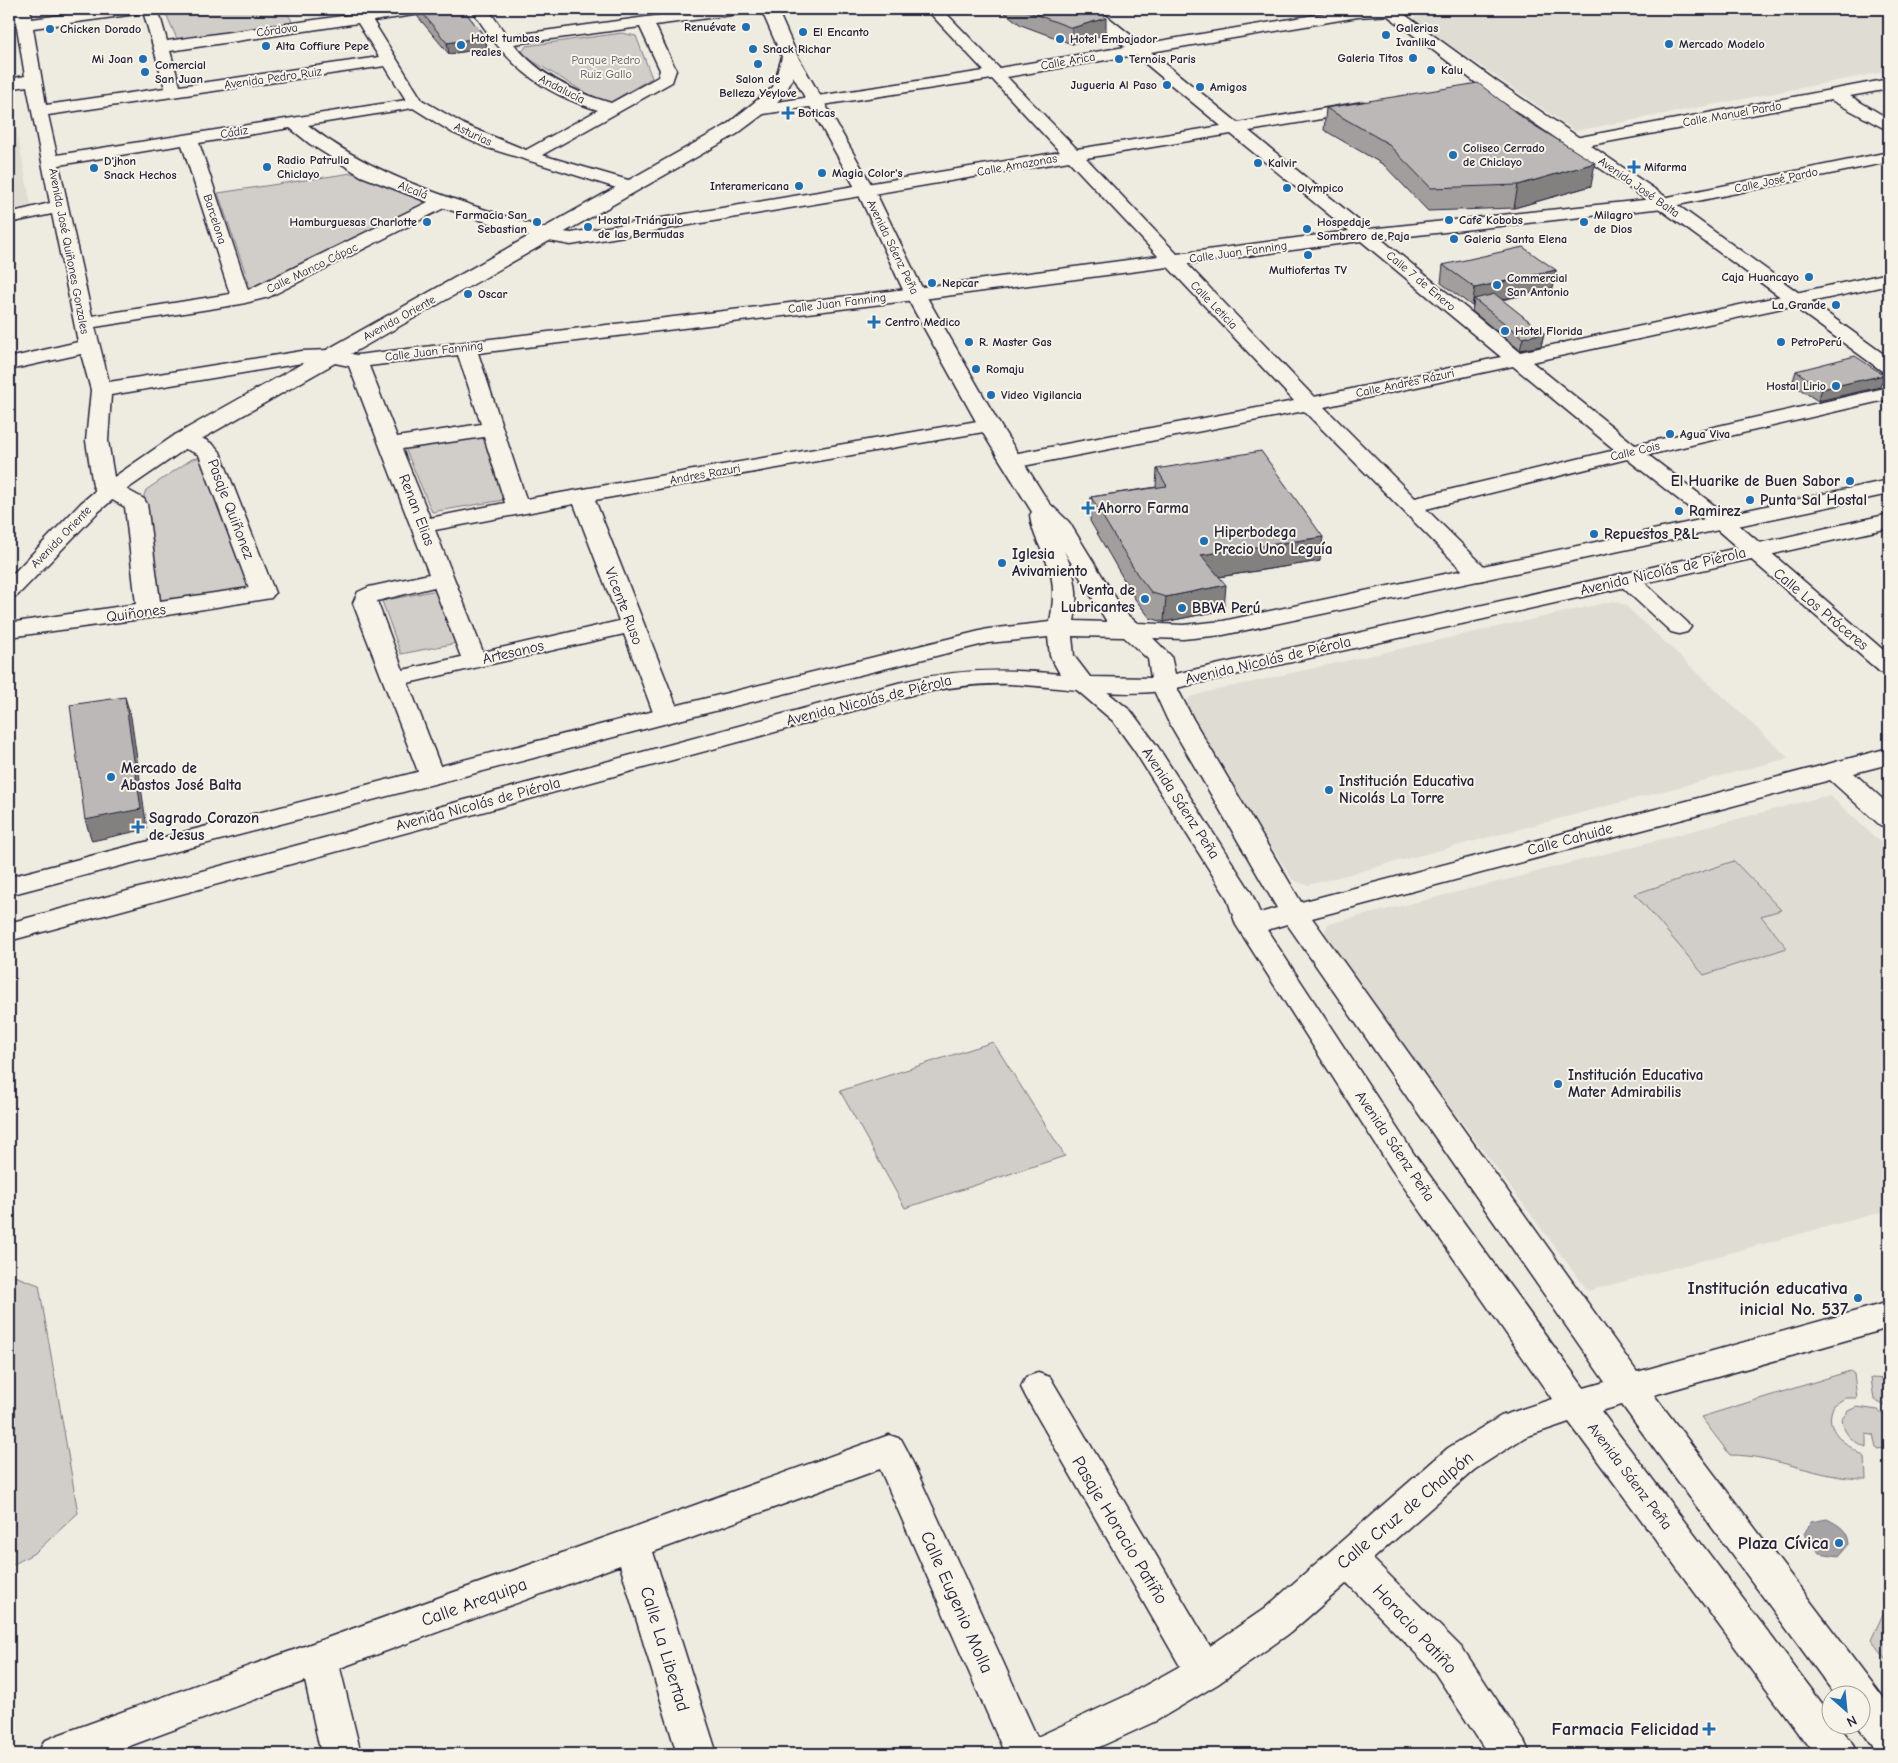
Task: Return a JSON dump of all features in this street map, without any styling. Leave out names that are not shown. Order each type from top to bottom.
[{"type":"street","points":[[22,17],[136,9]]},
{"type":"street","points":[[150,9],[174,92]]},
{"type":"street","name":"Córdova","points":[[162,47],[421,9]]},
{"type":"street","name":"Andalucía","points":[[480,9],[516,58],[543,81],[586,102],[614,110]]},
{"type":"street","points":[[608,9],[620,24]]},
{"type":"street","points":[[504,41],[739,9]]},
{"type":"street","name":"Avenida Sáenz Peña","points":[[769,9],[790,56],[866,192],[915,294],[989,426],[1013,461],[1040,507],[1058,522],[1105,601],[1130,632],[1147,643],[1159,656],[1163,667],[1163,684],[1180,719],[1293,912],[1629,1388],[1852,1686]]},
{"type":"street","name":"Calle Leticia","points":[[934,9],[1310,404],[1479,574]]},
{"type":"street","name":"Calle 7 de Enero","points":[[1089,9],[1516,359],[1723,523],[1754,551]]},
{"type":"street","name":"Calle Arica","points":[[757,110],[995,74],[1358,12],[1409,9]]},
{"type":"street","name":"Avenida José Balta","points":[[1389,10],[1490,86],[1663,203],[1889,367]]},
{"type":"street","name":"Avenida José Quiñones Gonzales","points":[[22,17],[33,80],[100,390],[97,441],[104,486],[109,491]]},
{"type":"street","name":"Asturias","points":[[363,18],[388,61],[416,103],[459,129],[527,156],[629,186]]},
{"type":"street","points":[[527,156],[614,110],[666,79],[668,70],[645,21]]},
{"type":"street","name":"Avenida Oriente","points":[[9,590],[89,508],[109,491],[183,440],[731,130],[757,110],[780,88],[790,56]]},
{"type":"street","name":"Avenida Pedro Ruiz","points":[[40,111],[388,61]]},
{"type":"street","points":[[9,84],[33,80]]},
{"type":"street","name":"Calle Manuel Pardo","points":[[1575,144],[1889,84]]},
{"type":"street","points":[[1470,89],[1490,86]]},
{"type":"street","points":[[1835,95],[1889,126]]},
{"type":"street","name":"Cádiz","points":[[51,161],[416,103]]},
{"type":"street","name":"Calle Amazonas","points":[[545,235],[571,239],[591,237],[1382,104]]},
{"type":"street","name":"Alcalá","points":[[294,122],[340,156],[367,172],[443,202],[545,235]]},
{"type":"street","name":"Barcelona","points":[[189,139],[242,298]]},
{"type":"street","name":"Calle José Pardo","points":[[1663,203],[1889,157]]},
{"type":"street","name":"Calle Manco Cápac","points":[[84,323],[242,298],[282,284],[443,202]]},
{"type":"street","name":"Calle Juan Fanning","points":[[100,390],[302,357],[330,356],[357,361],[915,294],[1365,235],[1663,203]]},
{"type":"street","points":[[9,218],[61,206]]},
{"type":"street","name":"Calle Andrés Rázuri","points":[[1013,461],[1310,404],[1889,279]]},
{"type":"street","points":[[9,364],[89,346]]},
{"type":"street","points":[[466,347],[518,507]]},
{"type":"street","name":"Renan Elias","points":[[357,361],[474,660]]},
{"type":"street","name":"Calle Cois","points":[[1411,506],[1631,452],[1889,393]]},
{"type":"street","name":"Andres Razuri","points":[[422,526],[518,507],[989,426]]},
{"type":"street","points":[[391,444],[492,429]]},
{"type":"street","name":"Pasaje Quiñonez","points":[[183,440],[197,444],[208,452],[263,594]]},
{"type":"street","points":[[9,886],[667,715],[988,636],[1061,629],[1183,632],[1223,628],[1889,487]]},
{"type":"street","points":[[109,491],[136,504],[149,611]]},
{"type":"street","name":"Vicente Ruso","points":[[582,496],[667,715]]},
{"type":"street","name":"Avenida Sáenz Peña","points":[[1040,507],[1041,526],[1063,574],[1064,601],[1059,652],[1064,665],[1083,685],[1122,716],[1145,747],[1241,898],[1250,925],[1404,1162],[1577,1406],[1837,1754]]},
{"type":"street","name":"Avenida Nicolás de Piérola","points":[[9,932],[907,688],[953,679],[983,677],[1128,687],[1163,684],[1889,521]]},
{"type":"street","name":"Calle Los Próceres","points":[[1754,551],[1889,666]]},
{"type":"street","points":[[431,776],[365,603],[366,597],[377,592],[443,578]]},
{"type":"street","points":[[1628,580],[1679,627]]},
{"type":"street","name":"Quiñones","points":[[9,630],[263,594]]},
{"type":"street","name":"Artesanos","points":[[395,679],[632,625]]},
{"type":"street","name":"Calle Cahuide","points":[[1250,925],[1293,912],[1889,756]]},
{"type":"street","points":[[1835,770],[1889,819]]},
{"type":"street","name":"Calle Cruz de Chalpón","points":[[1042,1754],[1142,1708],[1204,1672],[1277,1621],[1461,1459],[1513,1426],[1629,1388],[1889,1315]]},
{"type":"street","name":"Pasaje Horacio Patiño","points":[[1038,1386],[1072,1448],[1204,1672]]},
{"type":"street","name":"Calle Arequipa","points":[[58,1754],[889,1450]]},
{"type":"street","name":"Calle Eugenio Molla","points":[[889,1450],[1025,1754]]},
{"type":"street","name":"Calle La Libertad","points":[[632,1544],[697,1754]]},
{"type":"street","name":"Horacio Patiño","points":[[1347,1558],[1449,1661],[1510,1754]]},
{"type":"street","points":[[319,1659],[341,1754]]},
{"type":"street","name":"Avenida Sáenz Peña","points":[[1870,1710],[1889,1736]]},
{"type":"shaded area","name":"Mercado Modelo","points":[[1465,9],[1889,9],[1889,71],[1575,131],[1411,18]]},
{"type":"shaded area","points":[[14,117],[31,205],[9,213],[9,118]]},
{"type":"shaded area","points":[[1614,601],[1625,605],[1789,758],[1308,885],[1293,880],[1183,710],[1190,697],[1203,693]]},
{"type":"shaded area","points":[[1829,795],[1889,850],[1889,1210],[1588,1291],[1323,936],[1328,924],[1506,880]]},
{"type":"shaded area","points":[[1827,1519],[1835,1523],[1847,1535],[1849,1544],[1839,1556],[1819,1553],[1804,1534],[1811,1522]]},
{"type":"green space","points":[[164,9],[285,9],[293,23],[177,39]]},
{"type":"green space","name":"Parque Pedro Ruiz Gallo","points":[[622,33],[636,36],[652,78],[609,103],[599,101],[521,54],[526,46]]},
{"type":"green space","points":[[352,173],[428,202],[262,288],[251,289],[218,193]]},
{"type":"green space","points":[[484,436],[504,500],[432,512],[405,448]]},
{"type":"green space","points":[[201,457],[256,588],[154,603],[144,495],[146,490],[192,459]]},
{"type":"green space","points":[[437,590],[457,643],[401,654],[382,601]]},
{"type":"green space","points":[[1734,861],[1781,910],[1761,916],[1787,948],[1704,975],[1635,894]]},
{"type":"green space","points":[[993,1042],[1065,1156],[905,1208],[840,1091]]},
{"type":"green space","points":[[9,1274],[39,1285],[78,1513],[36,1552],[9,1567]]},
{"type":"green space","points":[[1850,1371],[1854,1374],[1857,1398],[1845,1398],[1834,1405],[1831,1422],[1838,1436],[1865,1457],[1866,1479],[1831,1475],[1764,1459],[1730,1455],[1701,1417]]},
{"type":"green space","points":[[1871,1378],[1889,1379],[1889,1408],[1874,1400]]},
{"type":"green space","points":[[1857,1407],[1878,1410],[1888,1417],[1889,1446],[1879,1449],[1876,1447],[1873,1435],[1866,1434],[1866,1447],[1850,1437],[1844,1429],[1842,1419],[1848,1411]]},
{"type":"green space","points":[[1889,1601],[1889,1663],[1871,1640]]},
{"type":"building","points":[[419,9],[463,9],[485,37],[447,43]]},
{"type":"building","points":[[1021,9],[1096,9],[1106,18],[1072,28]]},
{"type":"building","name":"Coliseo Cerrado de Chiclayo","points":[[1478,83],[1527,121],[1595,163],[1518,185],[1431,188],[1387,143],[1326,108]]},
{"type":"building","points":[[1523,247],[1556,270],[1475,288],[1443,265]]},
{"type":"building","points":[[1495,294],[1544,333],[1523,338],[1474,299]]},
{"type":"building","points":[[1855,356],[1884,375],[1822,389],[1796,371]]},
{"type":"building","name":"Hiperbodega Precio Uno Leguía","points":[[1261,451],[1323,537],[1201,555],[1226,585],[1166,597],[1152,593],[1137,574],[1091,497],[1167,486],[1157,469]]},
{"type":"building","name":"Mercado de Abastos José Balta","points":[[125,697],[141,809],[85,820],[70,705]]},
{"type":"place","name":"Renuévate","points":[[746,27]]},
{"type":"place","name":"Chicken Dorado","points":[[50,29]]},
{"type":"place","name":"El Encanto","points":[[803,32]]},
{"type":"place","name":"Galerias Ivanlika","points":[[1386,35]]},
{"type":"place","name":"Hotel Embajador","points":[[1060,39]]},
{"type":"place","name":"Mercado Modelo","points":[[1669,44]]},
{"type":"place","name":"Hotel tumbas reales","points":[[461,45]]},
{"type":"place","name":"Alta Coffiure Pepe","points":[[266,46]]},
{"type":"place","name":"Snack Richar","points":[[753,49]]},
{"type":"place","name":"Galeria Titos","points":[[1413,58]]},
{"type":"place","name":"Mi Joan","points":[[143,59]]},
{"type":"place","name":"Ternois Paris","points":[[1119,59]]},
{"type":"place","name":"Salon de Belleza Yeylove","points":[[758,64]]},
{"type":"place","name":"Kalu","points":[[1431,70]]},
{"type":"place","name":"Comercial San Juan","points":[[145,72]]},
{"type":"place","name":"Jugueria Al Paso","points":[[1167,85]]},
{"type":"place","name":"Amigos","points":[[1200,87]]},
{"type":"place","name":"Boticas","points":[[788,113]]},
{"type":"place","name":"Coliseo Cerrado de Chiclayo","points":[[1453,155]]},
{"type":"place","name":"Kalvir","points":[[1258,163]]},
{"type":"place","name":"Radio Patrulla Chiclayo","points":[[267,167]]},
{"type":"place","name":"Mifarma","points":[[1634,167]]},
{"type":"place","name":"D'jhon Snack Hechos","points":[[94,168]]},
{"type":"place","name":"Magia Color's","points":[[822,173]]},
{"type":"place","name":"Interamericana","points":[[799,186]]},
{"type":"place","name":"Olympico","points":[[1287,188]]},
{"type":"place","name":"Cafe Kobobs","points":[[1449,220]]},
{"type":"place","name":"Hamburguesas Charlotte","points":[[427,222]]},
{"type":"place","name":"Farmacia San Sebastian","points":[[537,222]]},
{"type":"place","name":"Milagro de Dios","points":[[1584,222]]},
{"type":"place","name":"Hostal Triángulo de las Bermudas","points":[[588,227]]},
{"type":"place","name":"Hospedaje Sombrero de Paja","points":[[1307,229]]},
{"type":"place","name":"Galeria Santa Elena","points":[[1454,239]]},
{"type":"place","name":"Multiofertas TV","points":[[1308,255]]},
{"type":"place","name":"Caja Huancayo","points":[[1809,277]]},
{"type":"place","name":"Nepcar","points":[[932,283]]},
{"type":"place","name":"Commercial San Antonio","points":[[1497,285]]},
{"type":"place","name":"Oscar","points":[[468,294]]},
{"type":"place","name":"La Grande","points":[[1836,305]]},
{"type":"place","name":"Centro Medico","points":[[874,322]]},
{"type":"place","name":"Hotel Florida","points":[[1505,331]]},
{"type":"place","name":"R. Master Gas","points":[[969,342]]},
{"type":"place","name":"PetroPerú","points":[[1781,342]]},
{"type":"place","name":"Romaju","points":[[976,369]]},
{"type":"place","name":"Hostal Lirio","points":[[1836,386]]},
{"type":"place","name":"Video Vigilancia","points":[[991,395]]},
{"type":"place","name":"Agua Viva","points":[[1670,434]]},
{"type":"place","name":"El Huarike de Buen Sabor","points":[[1850,481]]},
{"type":"place","name":"Punta Sal Hostal","points":[[1750,500]]},
{"type":"place","name":"Ahorro Farma","points":[[1088,508]]},
{"type":"place","name":"Ramirez","points":[[1679,511]]},
{"type":"place","name":"Repuestos P&L","points":[[1594,534]]},
{"type":"place","name":"Hiperbodega Precio Uno Leguía","points":[[1204,541]]},
{"type":"place","name":"Iglesia Avivamiento","points":[[1002,563]]},
{"type":"place","name":"Venta de Lubricantes","points":[[1145,599]]},
{"type":"place","name":"BBVA Perú","points":[[1182,608]]},
{"type":"place","name":"Mercado de Abastos José Balta","points":[[111,777]]},
{"type":"place","name":"Institución Educativa Nicolás La Torre","points":[[1329,790]]},
{"type":"place","name":"Sagrado Corazon de Jesus","points":[[138,827]]},
{"type":"place","name":"Institución Educativa Mater Admirabilis","points":[[1558,1084]]},
{"type":"place","name":"Institución educativa inicial No. 537","points":[[1858,1298]]},
{"type":"place","name":"Plaza Cívica","points":[[1839,1543]]},
{"type":"place","name":"Farmacia Felicidad","points":[[1709,1729]]}]
